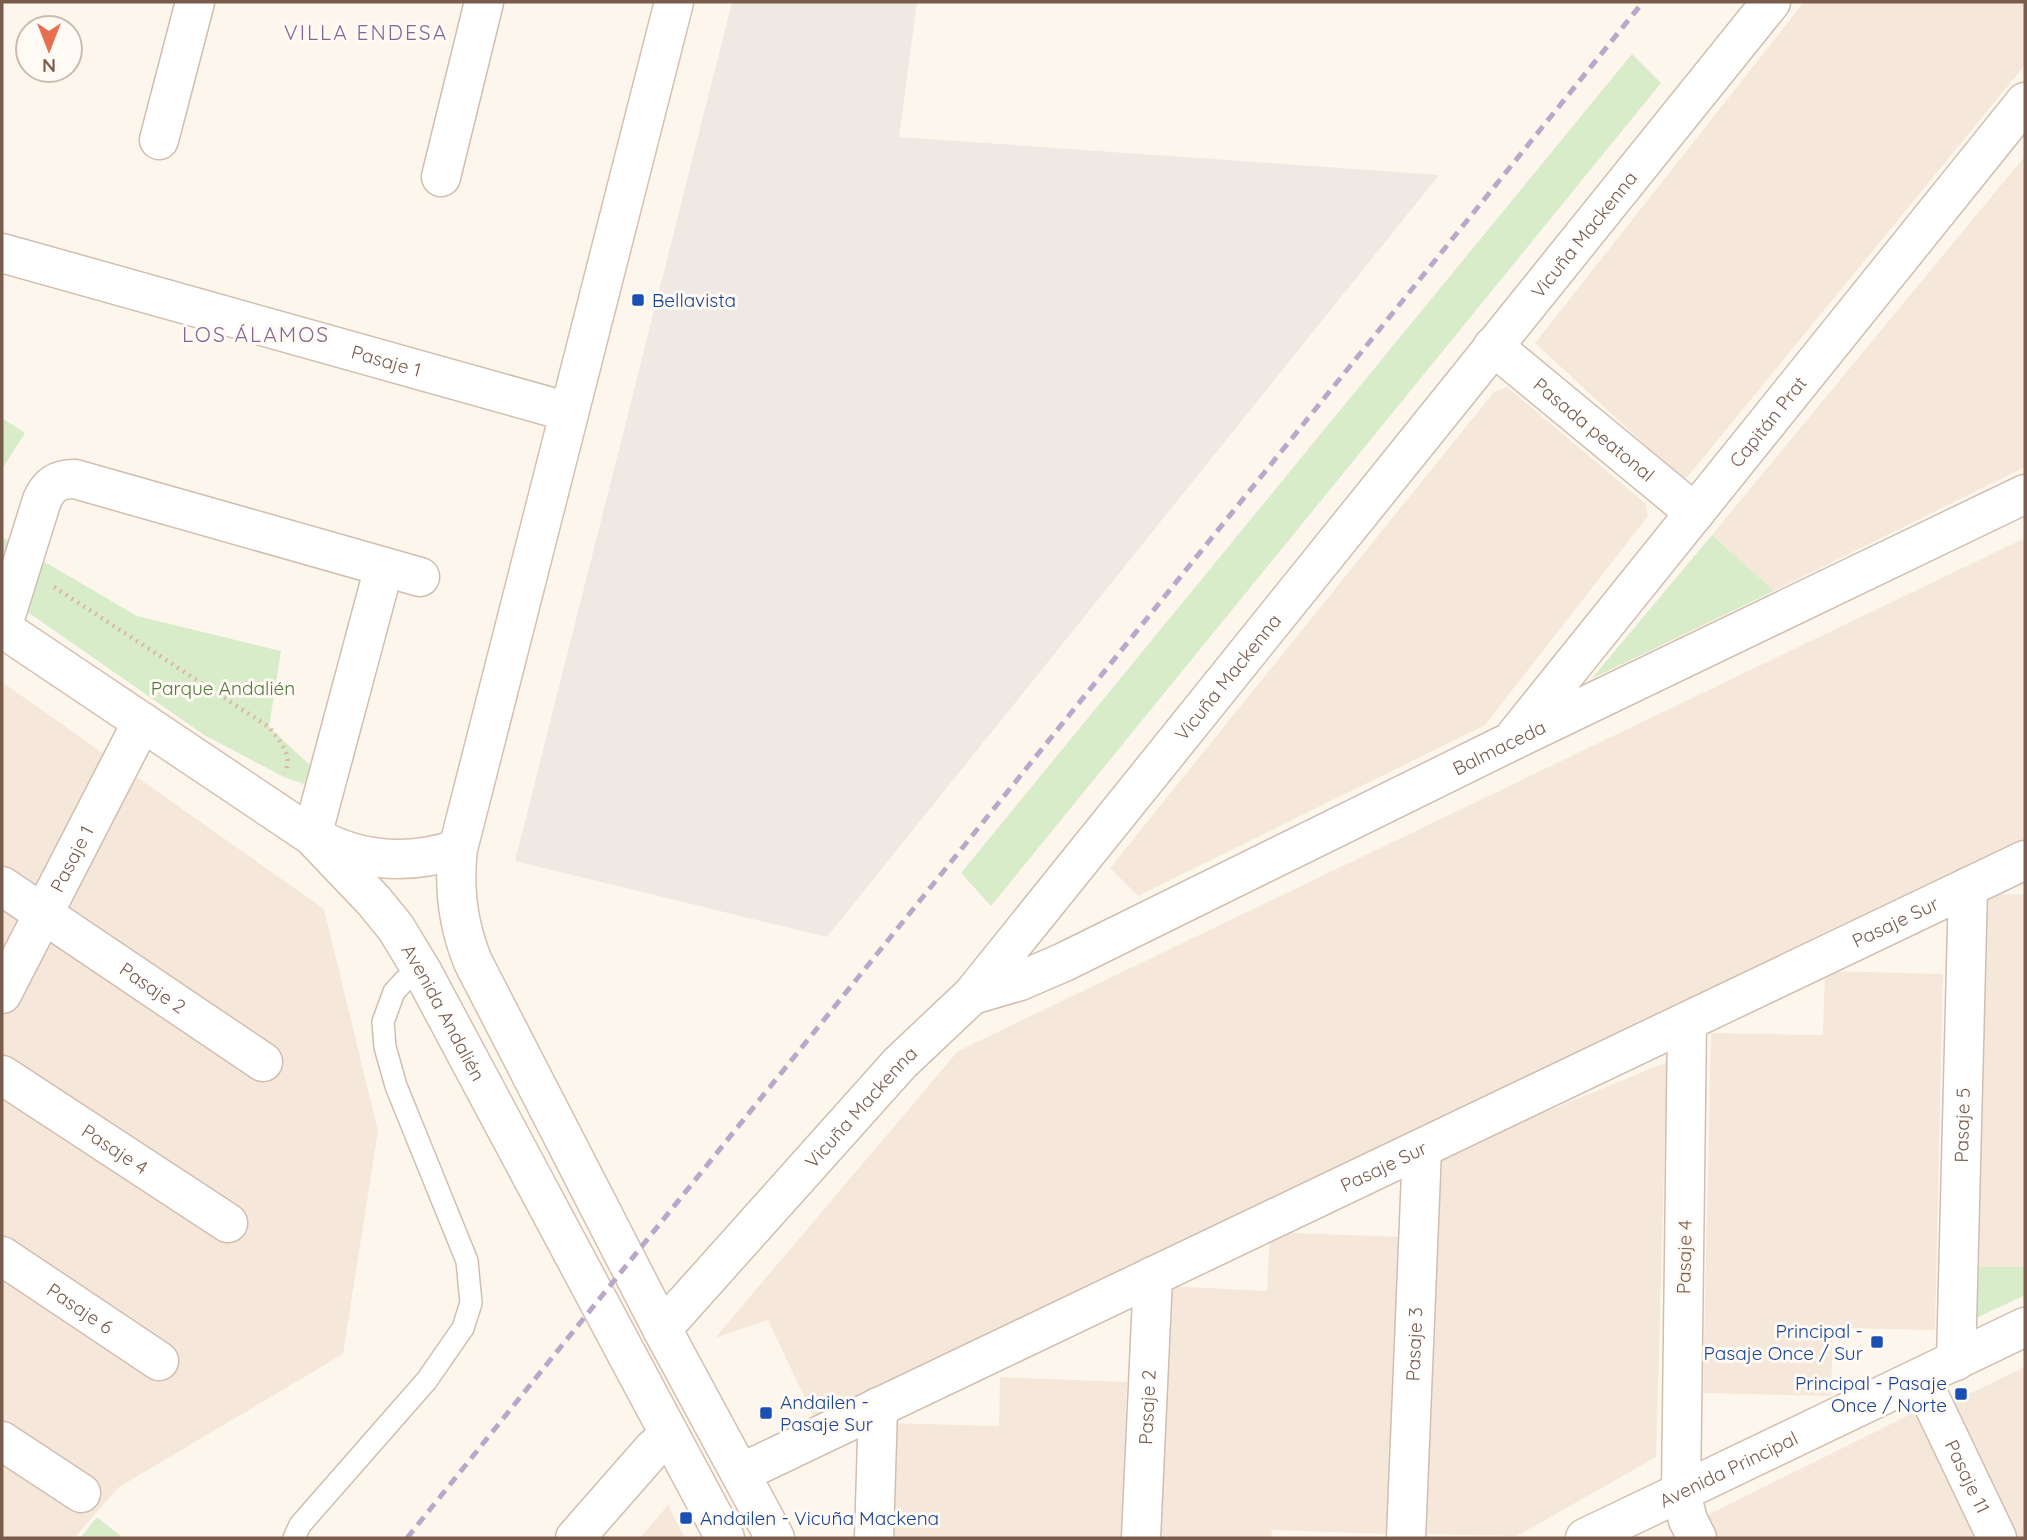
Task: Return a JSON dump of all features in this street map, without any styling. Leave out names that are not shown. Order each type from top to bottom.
[{"type":"street","points":[[159,140],[195,2]]},
{"type":"street","points":[[441,177],[484,2]]},
{"type":"street","points":[[674,2],[458,849],[455,872],[458,917],[473,962],[662,1329],[775,1538]]},
{"type":"street","name":"Vicuña Mackenna","points":[[662,1329],[900,1063],[972,995],[1770,2]]},
{"type":"street","name":"Capitán Prat","points":[[1510,742],[2025,102]]},
{"type":"street","name":"Pasaje 1","points":[[2,253],[569,412]]},
{"type":"street","name":"Pasada peatonal","points":[[1493,346],[1695,513]]},
{"type":"street","points":[[2,628],[41,500],[54,482],[64,479],[75,479],[420,577]]},
{"type":"street","name":"Balmaceda","points":[[972,995],[1020,981],[1064,962],[1510,742],[2025,494]]},
{"type":"street","points":[[384,567],[312,836],[338,849],[396,860],[438,855],[458,849]]},
{"type":"street","name":"Avenida Andalién","points":[[2,628],[312,836],[396,928],[422,971],[725,1538]]},
{"type":"street","name":"Pasaje 1","points":[[2,994],[142,722]]},
{"type":"street","name":"Pasaje Sur","points":[[741,1473],[2025,860]]},
{"type":"street","points":[[2,886],[43,914]]},
{"type":"street","name":"Pasaje 5","points":[[1956,1361],[1968,887]]},
{"type":"street","name":"Pasaje 2","points":[[43,914],[263,1062]]},
{"type":"street","name":"Pasaje 4","points":[[1687,1022],[1681,1493],[1688,1520],[1697,1538]]},
{"type":"street","name":"Pasaje 4","points":[[2,1075],[228,1223]]},
{"type":"street","name":"Pasaje 3","points":[[1406,1538],[1422,1149]]},
{"type":"street","name":"Pasaje 6","points":[[2,1256],[159,1361]]},
{"type":"street","name":"Pasaje 2","points":[[1141,1538],[1153,1276]]},
{"type":"street","name":"Avenida Principal","points":[[1585,1538],[2025,1327]]},
{"type":"street","name":"Pasaje 11","points":[[1921,1379],[1997,1538]]},
{"type":"street","points":[[874,1538],[878,1407]]},
{"type":"street","points":[[575,1538],[653,1449],[669,1435]]},
{"type":"street","points":[[2,1441],[81,1493]]},
{"type":"lane","points":[[294,1538],[300,1525],[427,1380],[463,1328],[471,1303],[467,1261],[396,1086],[385,1047],[383,1022],[394,992],[404,981],[422,971]]},
{"type":"shaded area","points":[[732,2],[917,2],[899,137],[1439,175],[827,937],[515,861]]},
{"type":"shaded area","points":[[1804,2],[2025,2],[2025,65],[1684,481],[1535,343]]},
{"type":"shaded area","points":[[2025,156],[2025,467],[1774,591],[1712,535]]},
{"type":"shaded area","points":[[1507,387],[1646,504],[1648,516],[1485,725],[1138,896],[1110,868],[1494,392]]},
{"type":"shaded area","points":[[2025,538],[2025,849],[817,1424],[768,1320],[715,1338],[958,1051]]},
{"type":"shaded area","points":[[2,682],[324,909],[378,1131],[343,1354],[119,1487],[74,1538],[2,1538]]},
{"type":"shaded area","points":[[2025,894],[2025,1267],[1970,1267],[1981,895]]},
{"type":"shaded area","points":[[1825,971],[1943,974],[1935,1330],[1833,1328],[1831,1396],[1703,1393],[1711,1033],[1823,1035]]},
{"type":"shaded area","points":[[1667,1062],[1656,1457],[1517,1536],[1423,1534],[1439,1156]]},
{"type":"shaded area","points":[[1270,1232],[1401,1237],[1389,1534],[1272,1530],[1271,1538],[1158,1538],[1168,1286],[1267,1291]]},
{"type":"shaded area","points":[[2025,1367],[2025,1538],[2017,1538],[1952,1402]]},
{"type":"shaded area","points":[[1000,1377],[1127,1382],[1122,1538],[886,1538],[887,1423],[999,1426]]},
{"type":"shaded area","points":[[1917,1411],[1977,1538],[1712,1538],[1702,1518]]},
{"type":"shaded area","points":[[668,1505],[685,1538],[640,1538]]},
{"type":"green space","points":[[1632,54],[1661,83],[991,906],[961,873]]},
{"type":"green space","points":[[2,418],[25,433],[2,469]]},
{"type":"green space","points":[[1712,535],[1774,591],[1593,678],[1593,677]]},
{"type":"green space","name":"Parque Andalién","points":[[2,537],[137,616],[281,651],[269,727],[311,766],[304,784],[284,777],[204,735],[2,594]]},
{"type":"green space","points":[[1970,1267],[2025,1267],[2025,1295],[1968,1322]]},
{"type":"green space","points":[[97,1517],[123,1538],[80,1538]]},
{"type":"railway","points":[[407,1538],[1643,2]]},
{"type":"place","name":"Bellavista","points":[[638,300]]},
{"type":"place","name":"Principal - Pasaje Once / Sur","points":[[1877,1342]]},
{"type":"place","name":"Principal - Pasaje Once / Norte","points":[[1961,1394]]},
{"type":"place","name":"Andailen - Pasaje Sur","points":[[766,1413]]},
{"type":"place","name":"Andailen - Vicuña Mackena","points":[[686,1518]]},
{"type":"district","name":"VILLA ENDESA","points":[[366,32]]},
{"type":"district","name":"LOS ÁLAMOS","points":[[256,334]]}]
